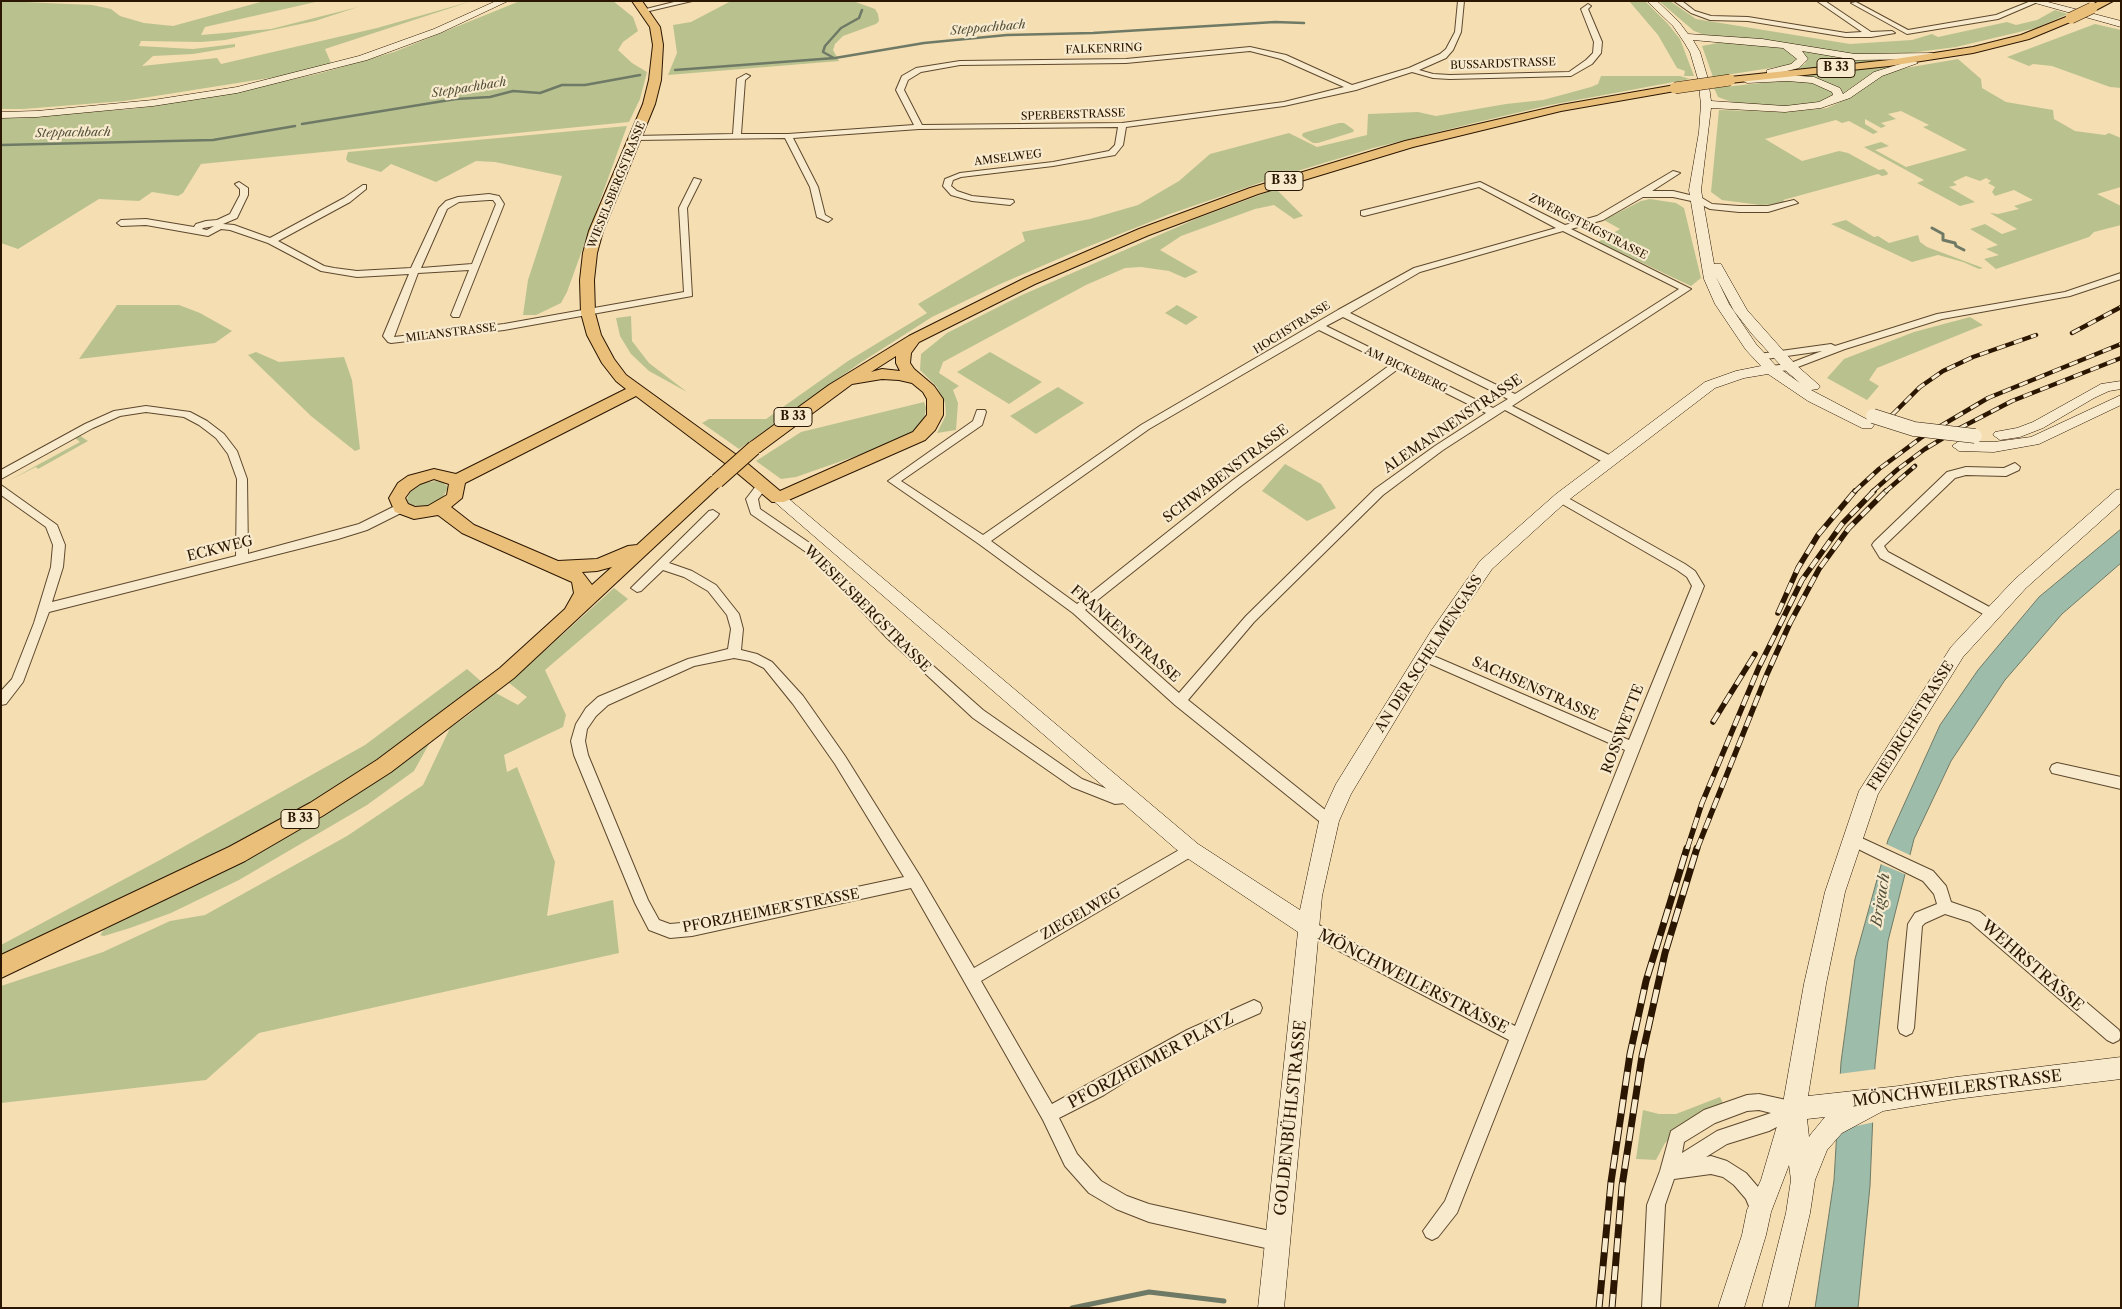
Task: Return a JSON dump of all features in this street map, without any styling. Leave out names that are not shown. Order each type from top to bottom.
[{"type":"main road","points":[[1,115],[37,114],[153,103],[255,85],[363,58],[437,31],[504,1]]},
{"type":"main road","name":"WIESELSBERGSTRASSE","points":[[637,1],[655,27],[658,45],[656,70],[649,104],[596,232],[590,254],[588,313],[596,340],[607,360],[621,378],[763,485],[1191,850],[1308,927]]},
{"type":"main road","points":[[1651,1],[1671,19],[1687,39],[1694,52],[1703,79],[1706,102],[1700,169],[1704,175],[1704,192],[1699,200],[1710,279],[1738,329],[1759,357],[1771,369],[1813,398],[1870,420],[1904,436],[1959,446],[1994,447],[2034,441],[2121,399]]},
{"type":"main road","points":[[2035,1],[2121,24]]},
{"type":"main road","name":"B 33","points":[[1,967],[195,876],[317,809],[384,766],[452,718],[508,673],[754,448],[834,388],[914,339],[990,300],[1107,248],[1218,204],[1294,178],[1400,146],[1485,124],[1675,88],[1960,53],[2025,37],[2108,1]]},
{"type":"main road","points":[[1687,39],[1772,43],[1855,57],[1942,56]]},
{"type":"main road","points":[[1731,80],[1787,68],[1803,60],[1802,56],[1793,50],[1772,43]]},
{"type":"main road","points":[[1706,102],[1738,107],[1785,109],[1813,107],[1846,96],[1878,74],[1942,56]]},
{"type":"main road","points":[[1731,80],[1787,78],[1814,80],[1836,90],[1838,95],[1835,101]]},
{"type":"main road","points":[[1705,245],[1742,311],[1790,367],[1820,391],[1870,420],[1914,429],[1975,436],[1998,436],[2020,432],[2038,425],[2089,395],[2106,387],[2121,385]]},
{"type":"main road","points":[[778,498],[905,444],[924,431],[935,415],[936,404],[929,389],[908,372],[903,363],[904,353],[914,339]]},
{"type":"main road","name":"AN DER SCHELMENGASS","points":[[1710,385],[1713,378],[1731,365],[1759,357]]},
{"type":"main road","name":"AN DER SCHELMENGASS","points":[[1308,927],[1319,860],[1329,821],[1343,790],[1425,657],[1486,566],[1561,498],[1710,385],[1740,374],[1771,369]]},
{"type":"main road","points":[[834,388],[866,377],[882,374],[900,375],[916,379]]},
{"type":"main road","points":[[456,481],[636,390]]},
{"type":"main road","points":[[434,474],[443,475],[456,481],[458,486],[454,498],[441,508],[423,513],[406,512],[397,502],[398,494],[414,480],[434,474]]},
{"type":"main road","name":"FRIEDRICHSTRASSE","points":[[1794,1109],[1823,944],[1835,892],[1859,843],[1869,791],[1957,652],[1991,613],[2020,584],[2121,494]]},
{"type":"main road","points":[[441,508],[468,529],[508,548],[558,567],[579,578],[583,586],[579,601],[566,620]]},
{"type":"main road","points":[[558,567],[588,567],[606,563],[654,538]]},
{"type":"main road","name":"GOLDENBÜHLSTRASSE","points":[[1271,1308],[1279,1242],[1308,927]]},
{"type":"main road","name":"MÖNCHWEILERSTRASSE","points":[[1794,1109],[2121,1068]]},
{"type":"main road","points":[[1775,1308],[1798,1213],[1803,1180],[1819,1142],[1834,1125],[1892,1098]]},
{"type":"main road","points":[[1794,1109],[1803,1180]]},
{"type":"main road","points":[[1731,1308],[1754,1235],[1759,1210],[1772,1183],[1794,1109]]},
{"type":"street","points":[[645,10],[689,1]]},
{"type":"street","name":"SPERBERSTRASSE","points":[[636,138],[788,136],[920,127],[1122,126],[1284,104],[1353,88],[1412,70],[1443,56],[1449,50],[1458,32],[1461,1]]},
{"type":"street","points":[[1677,1],[1693,12],[1710,18],[1748,19],[1828,33],[1892,33]]},
{"type":"street","points":[[1820,1],[1871,34]]},
{"type":"street","points":[[1854,3],[1907,32],[1998,17],[2035,1]]},
{"type":"street","name":"BUSSARDSTRASSE","points":[[1412,70],[1433,76],[1450,77],[1571,74],[1589,62],[1597,53],[1598,42],[1591,22],[1584,10],[1588,6]]},
{"type":"street","name":"FALKENRING","points":[[920,127],[900,90],[901,84],[905,78],[918,70],[960,63],[1126,62],[1250,49],[1263,50],[1284,57],[1353,88]]},
{"type":"street","points":[[738,137],[741,79],[746,76]]},
{"type":"street","name":"AMSELWEG","points":[[1010,202],[972,198],[954,193],[947,186],[949,179],[960,175],[1053,164],[1112,153],[1119,145],[1122,126]]},
{"type":"street","points":[[788,136],[814,187],[821,217],[828,219]]},
{"type":"street","name":"HOCHSTRASSE","points":[[983,541],[1146,427],[1203,396],[1341,312],[1417,270],[1600,218],[1676,174]]},
{"type":"street","points":[[588,313],[689,294],[683,208],[697,180]]},
{"type":"street","points":[[218,225],[234,216],[244,195],[244,188],[239,184]]},
{"type":"street","name":"ZWERGSTEIGSTRASSE","points":[[1364,213],[1480,184],[1686,289]]},
{"type":"street","points":[[271,241],[347,200],[363,187]]},
{"type":"street","points":[[1642,194],[1657,193],[1699,200],[1710,206],[1775,208],[1794,203]]},
{"type":"street","name":"MILANSTRASSE","points":[[456,315],[500,200],[488,197],[458,200],[439,207],[416,270],[391,326],[388,336],[391,340],[504,327],[588,313]]},
{"type":"street","points":[[121,223],[146,222],[196,230],[205,224],[231,227],[271,241],[321,268],[357,274],[475,267]]},
{"type":"street","points":[[1842,347],[1940,316],[2068,294],[2121,276]]},
{"type":"street","name":"ALEMANNENSTRASSE","points":[[1180,701],[1250,619],[1380,492],[1439,448],[1686,289]]},
{"type":"street","name":"AM BICKEBERG","points":[[1341,312],[1516,399]]},
{"type":"street","name":"AM BICKEBERG","points":[[1318,326],[1494,413]]},
{"type":"street","name":"AN DER SCHELMENGASS","points":[[1759,357],[1828,347],[1842,347]]},
{"type":"street","name":"AN DER SCHELMENGASS","points":[[1771,369],[1790,367],[1842,347]]},
{"type":"street","name":"SCHWABENSTRASSE","points":[[1077,610],[1237,483],[1397,365]]},
{"type":"street","points":[[1506,406],[1609,460]]},
{"type":"street","points":[[1,475],[90,426],[118,414],[146,409],[186,414],[203,423],[220,436],[233,452],[242,479],[242,559]]},
{"type":"street","name":"FRANKENSTRASSE","points":[[981,412],[978,423],[893,481],[983,541],[1077,610],[1180,701],[1329,821]]},
{"type":"street","points":[[1991,613],[1884,555],[1878,545],[1951,475],[1966,471],[2006,472],[2015,467]]},
{"type":"street","name":"WIESELSBERGSTRASSE","points":[[763,485],[752,500],[755,510],[770,524],[810,549],[891,635],[978,714],[1077,782],[1115,798],[1130,798]]},
{"type":"street","points":[[1,488],[51,525],[59,545],[57,567],[44,609],[17,682],[1,700]]},
{"type":"street","name":"ROSSWETTE","points":[[1432,1231],[1451,1207],[1698,586],[1691,574],[1681,567],[1561,498]]},
{"type":"street","name":"ECKWEG","points":[[44,609],[334,536],[362,527],[401,508]]},
{"type":"street","points":[[637,588],[713,514]]},
{"type":"street","points":[[661,565],[688,574],[712,588],[733,614],[738,629],[734,653]]},
{"type":"street","name":"PFORZHEIMER STRASSE","points":[[915,882],[692,929],[670,931],[654,925],[642,903],[581,755],[578,741],[581,728],[591,712],[603,701],[692,662],[734,653],[753,657],[768,665],[798,700],[840,760],[915,882],[971,978],[1049,1114],[1072,1160],[1095,1187],[1122,1203],[1185,1222],[1279,1242]]},
{"type":"street","name":"SACHSENSTRASSE","points":[[1425,657],[1634,748]]},
{"type":"street","points":[[2057,769],[2121,783]]},
{"type":"street","points":[[1859,843],[1928,876],[1940,891],[1945,907],[1920,918],[1915,924],[1906,1028]]},
{"type":"street","name":"ZIEGELWEG","points":[[971,978],[1191,850]]},
{"type":"street","name":"WEHRSTRASSE","points":[[1945,907],[1975,917],[2113,1035]]},
{"type":"street","name":"MÖNCHWEILERSTRASSE","points":[[1308,927],[1519,1037]]},
{"type":"street","name":"PFORZHEIMER PLATZ","points":[[1049,1114],[1098,1089],[1133,1067],[1193,1035],[1254,1008]]},
{"type":"street","points":[[1651,1308],[1656,1205],[1669,1171],[1677,1137],[1710,1116],[1748,1103],[1758,1102],[1794,1109]]},
{"type":"street","points":[[1669,1171],[1723,1137],[1769,1123],[1794,1109]]},
{"type":"street","points":[[1669,1171],[1711,1165],[1727,1170],[1740,1179],[1752,1193],[1759,1210]]},
{"type":"green space","points":[[1,1],[92,5],[111,9],[120,16],[144,23],[173,26],[264,1],[320,1],[205,27],[201,35],[271,29],[358,7],[315,21],[225,40],[201,42],[141,41],[139,46],[193,49],[235,44],[235,47],[193,54],[153,56],[142,66],[217,58],[221,64],[377,28],[472,1],[325,49],[331,63],[288,75],[124,101],[1,109]]},
{"type":"green space","points":[[520,1],[613,1],[633,17],[638,31],[623,42],[618,50],[632,63],[647,72],[640,99],[629,122],[201,164],[183,193],[178,196],[152,192],[139,201],[99,199],[18,249],[1,243],[1,118],[132,109],[222,95],[321,73],[394,52]]},
{"type":"green space","points":[[731,1],[853,1],[875,9],[879,21],[876,24],[843,36],[835,44],[833,50],[839,61],[668,75],[677,53],[673,25],[691,22]]},
{"type":"green space","points":[[1629,1],[1645,1],[1668,24],[1680,39],[1694,76],[1684,76],[1685,71],[1677,68],[1658,35]]},
{"type":"green space","points":[[1659,1],[1670,1],[1696,19],[1850,44],[1912,40],[1932,34],[1938,37],[2007,22],[2016,25],[2037,20],[2055,10],[2068,14],[2036,28],[1956,47],[1902,54],[1860,55],[1705,35],[1694,31]]},
{"type":"green space","points":[[2095,24],[2121,30],[2121,88],[2110,87],[2052,66],[2033,64],[2029,66],[2007,57]]},
{"type":"green space","points":[[1723,42],[1782,47],[1799,57],[1790,65],[1713,77],[1702,46]]},
{"type":"green space","points":[[1800,51],[1897,59],[1787,71],[1805,64],[1806,57]]},
{"type":"green space","points":[[1958,59],[1981,79],[1982,88],[2006,102],[2053,110],[2054,119],[2075,131],[2105,135],[2109,133],[2121,138],[2121,187],[2097,194],[2121,206],[2121,225],[2094,232],[2089,237],[1996,269],[1984,259],[1999,255],[1986,249],[1998,245],[1970,229],[1985,224],[2002,234],[2017,229],[1990,213],[1998,214],[2019,209],[2014,206],[2033,200],[2014,190],[1995,196],[1992,192],[1995,187],[1988,183],[1991,181],[1986,178],[1980,181],[1966,176],[1953,182],[1957,185],[1949,187],[1975,202],[1960,206],[1917,183],[1924,180],[1864,147],[1881,142],[1889,146],[1875,150],[1906,167],[1967,150],[1923,127],[1929,125],[1901,111],[1888,114],[1896,119],[1881,123],[1886,126],[1881,128],[1865,119],[1865,124],[1878,132],[1873,134],[1849,121],[1842,123],[1836,120],[1765,139],[1802,161],[1839,151],[1848,153],[1879,170],[1884,169],[1888,173],[1887,175],[1882,176],[1878,174],[1783,200],[1787,203],[1780,204],[1760,205],[1722,200],[1711,192],[1719,110],[1787,112],[1827,108],[1849,98],[1884,75],[1900,69]]},
{"type":"green space","points":[[1900,64],[1871,74],[1842,94],[1839,89],[1826,82],[1787,76]]},
{"type":"green space","points":[[1601,76],[1680,76],[1690,79],[1550,105],[1373,148],[1268,180],[1170,214],[998,285],[932,317],[860,363],[739,449],[702,423],[709,419],[766,419],[848,361],[927,313],[918,304],[1025,241],[1022,232],[1090,219],[1138,205],[1179,181],[1210,154],[1289,133],[1317,147],[1367,135],[1368,114],[1418,112],[1436,116],[1506,104],[1543,100],[1591,87],[1598,84]]},
{"type":"green space","points":[[1790,80],[1812,82],[1833,92],[1833,95],[1824,101],[1790,107],[1737,104],[1718,97],[1714,88]]},
{"type":"green space","points":[[1344,123],[1354,130],[1353,132],[1318,143],[1313,143],[1302,136],[1303,133]]},
{"type":"green space","points":[[627,126],[567,292],[561,303],[536,315],[523,315],[528,280],[562,176],[495,162],[476,161],[436,182],[391,164],[381,172],[348,162],[346,159],[348,152]]},
{"type":"green space","points":[[1276,189],[1303,216],[1294,219],[1274,205],[1255,209],[1181,236],[1160,250],[1198,272],[1185,278],[1169,271],[1141,267],[1125,268],[1086,285],[943,362],[939,373],[959,386],[953,390],[958,403],[956,430],[937,433],[946,415],[945,403],[937,387],[920,370],[921,354],[947,333],[1022,295],[1198,218]]},
{"type":"green space","points":[[1650,199],[1676,203],[1684,208],[1701,278],[1691,286],[1598,242],[1620,229],[1604,220],[1641,201]]},
{"type":"green space","points":[[1846,220],[1874,237],[1878,236],[1889,243],[1918,235],[1920,242],[1927,247],[1983,268],[1979,269],[1938,255],[1912,262],[1831,224]]},
{"type":"green space","points":[[117,305],[179,305],[200,313],[232,331],[215,343],[79,359]]},
{"type":"green space","points":[[1177,305],[1198,317],[1186,325],[1165,313]]},
{"type":"green space","points":[[631,316],[632,341],[649,363],[687,392],[649,371],[631,354],[620,336],[616,318]]},
{"type":"green space","points":[[1970,317],[1983,325],[1877,368],[1869,380],[1879,386],[1867,400],[1827,378],[1844,359],[1914,332]]},
{"type":"green space","points":[[256,352],[279,362],[344,357],[352,380],[360,449],[355,451],[311,416],[248,355]]},
{"type":"green space","points":[[990,352],[1042,382],[1009,404],[957,372]]},
{"type":"green space","points":[[1058,387],[1084,403],[1036,434],[1010,416]]},
{"type":"green space","points":[[924,402],[926,408],[924,420],[915,432],[893,443],[796,477],[781,479],[756,461],[801,432]]},
{"type":"green space","points":[[79,435],[88,441],[38,469],[36,467],[10,480],[80,442],[75,438]]},
{"type":"green space","points":[[1285,464],[1321,484],[1336,508],[1307,521],[1262,491]]},
{"type":"green space","points":[[442,482],[448,487],[442,499],[424,507],[408,503],[407,499],[411,490],[422,483]]},
{"type":"green space","points":[[614,588],[628,599],[545,670],[566,715],[563,727],[504,755],[507,772],[517,767],[555,862],[547,916],[613,900],[619,953],[259,1033],[206,1080],[1,1103],[1,986],[103,952],[170,921],[205,915],[347,836],[423,785],[450,728],[471,713],[494,692],[518,705],[527,697],[509,683]]},
{"type":"green space","points":[[467,669],[483,683],[367,769],[231,850],[1,961],[1,945],[160,860],[365,745]]},
{"type":"green space","points":[[429,744],[414,771],[367,805],[239,880],[171,913],[130,928],[104,936],[100,935],[104,930],[276,843],[368,786]]},
{"type":"green space","points":[[1720,1097],[1723,1103],[1688,1122],[1665,1143],[1656,1160],[1636,1159],[1643,1110],[1659,1114],[1676,1114]]},
{"type":"water","name":"Brigach","points":[[2121,529],[2121,563],[2062,614],[2005,680],[1951,761],[1914,839],[1888,941],[1875,1065],[1870,1186],[1858,1308],[1815,1308],[1834,1180],[1841,1062],[1855,959],[1888,840],[1940,725],[1978,670],[2039,597]]},
{"type":"pier","points":[[1884,843],[1912,856],[1907,875],[1878,863]]},
{"type":"pier","points":[[1877,1069],[1875,1122],[1847,1128],[1836,1122],[1838,1074]]},
{"type":"waterway","points":[[834,58],[823,52],[825,46],[841,28],[859,18],[862,10]]},
{"type":"waterway","name":"Steppachbach","points":[[675,70],[835,58],[924,43],[1007,35],[1093,33],[1275,22],[1304,23]]},
{"type":"waterway","name":"Steppachbach","points":[[302,124],[456,99],[490,97],[513,91],[540,93],[562,85],[585,85],[640,75]]},
{"type":"waterway","name":"Steppachbach","points":[[1,145],[213,140],[295,126]]},
{"type":"waterway","points":[[1932,228],[1943,234],[1943,240],[1955,243],[1956,246],[1964,250]]},
{"type":"waterway","points":[[1072,1308],[1149,1292],[1224,1301]]},
{"type":"railway","points":[[2072,333],[2121,307]]},
{"type":"railway","points":[[1892,415],[1920,387],[1943,371],[1973,357],[2036,335]]},
{"type":"railway","points":[[1855,491],[1879,469],[1922,437],[1988,398],[2121,344]]},
{"type":"railway","points":[[1872,492],[1925,449],[1960,428],[2012,401],[2121,358]]},
{"type":"railway","points":[[1885,492],[1915,466]]},
{"type":"railway","points":[[1778,613],[1798,568],[1818,535],[1855,491]]},
{"type":"railway","points":[[1687,849],[1702,803],[1759,667],[1802,580],[1842,524],[1874,491]]},
{"type":"railway","points":[[1697,849],[1767,674],[1790,623],[1819,569],[1849,528],[1885,492]]},
{"type":"railway","points":[[1713,722],[1755,654]]},
{"type":"railway","points":[[1599,1308],[1611,1182],[1630,1054],[1646,981],[1687,848]]},
{"type":"railway","points":[[1612,1308],[1622,1186],[1642,1056],[1665,953],[1697,848]]}]
